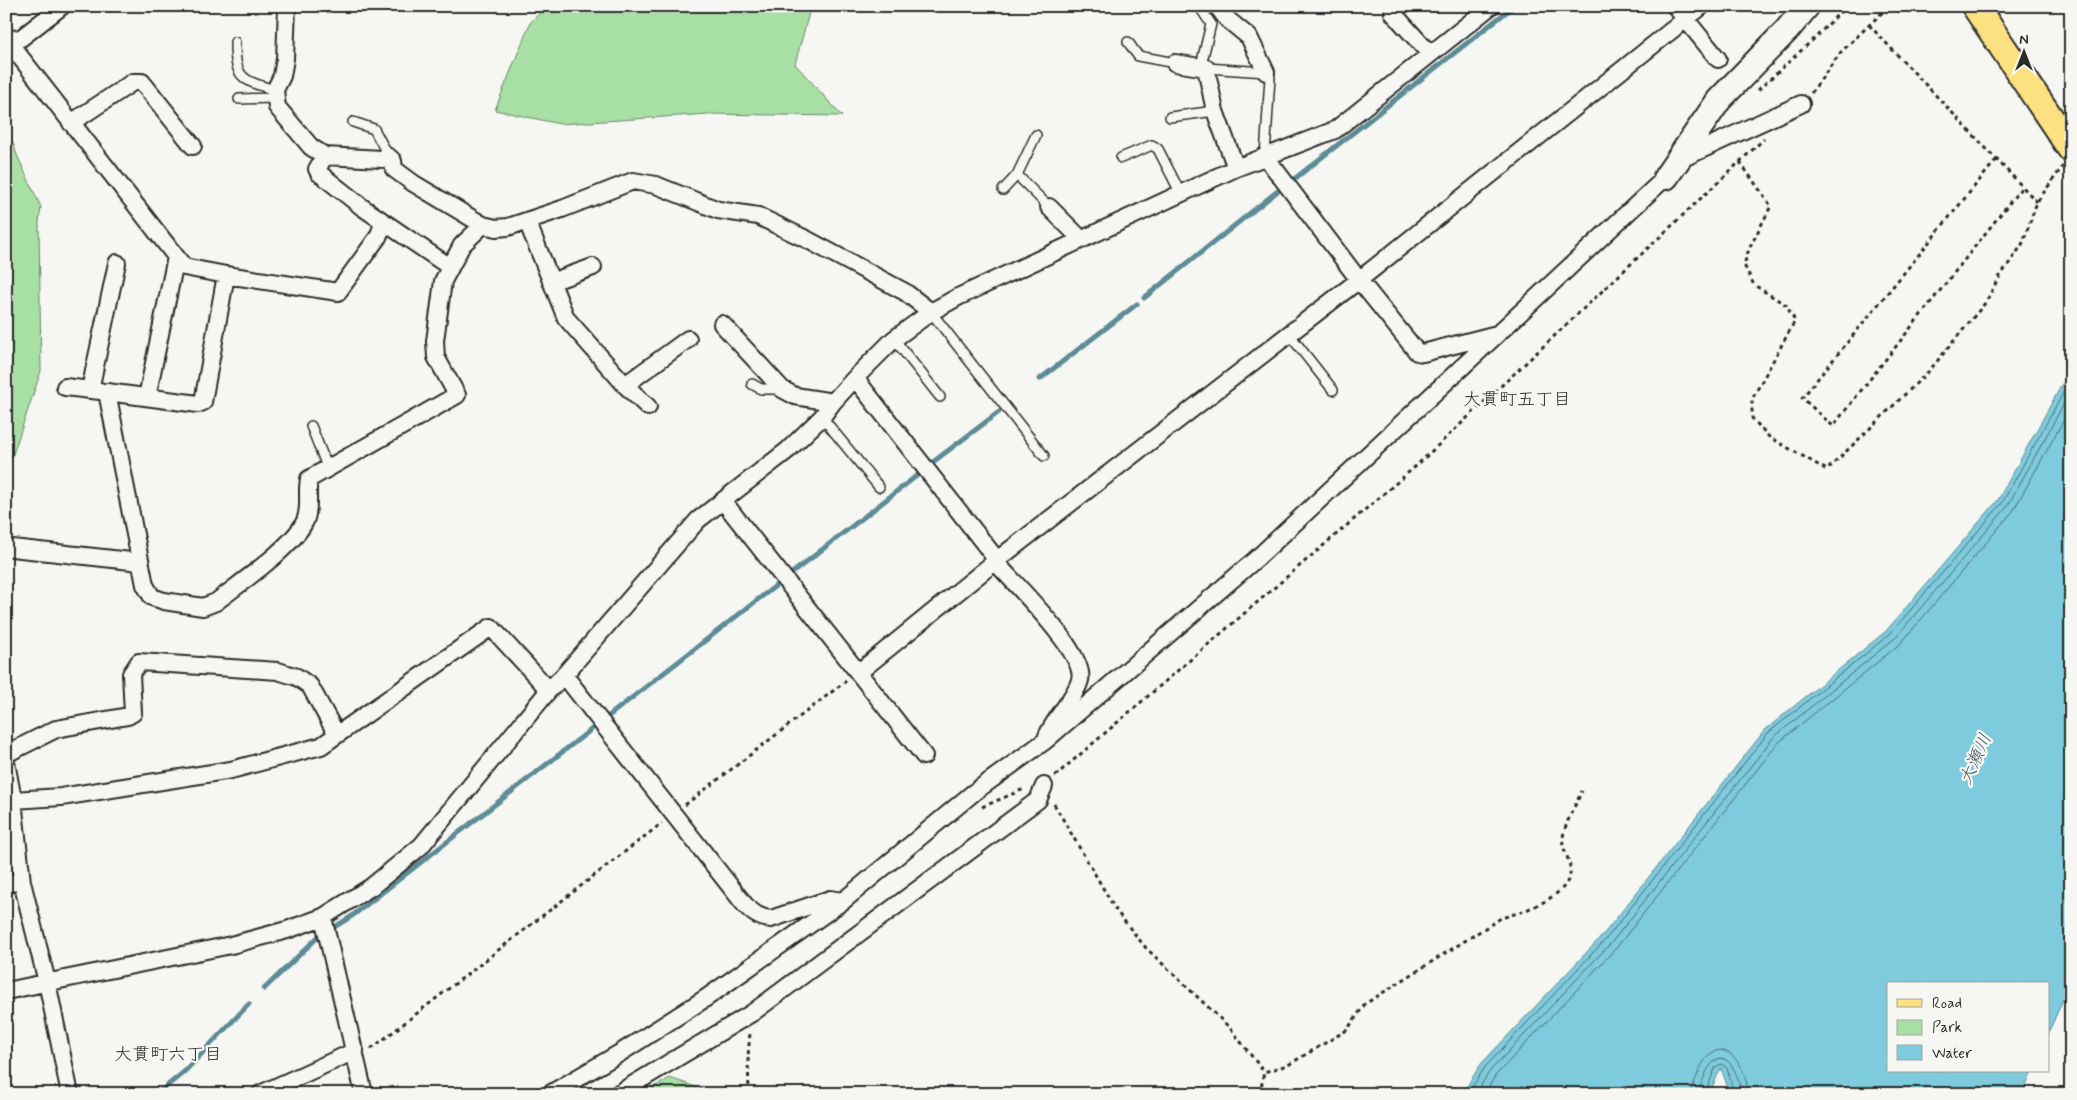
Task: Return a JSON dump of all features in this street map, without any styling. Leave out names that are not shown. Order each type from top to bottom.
[{"type":"main road","points":[[1975,6],[2068,156]]},
{"type":"street","points":[[62,6],[21,38],[7,40],[184,267],[338,292],[378,237],[384,222]]},
{"type":"street","points":[[287,6],[285,58],[282,76],[275,94],[277,107],[311,147],[325,156],[382,159],[389,157],[393,161],[394,169],[413,183],[482,225],[496,228],[508,227],[526,221],[633,181],[656,185],[718,210],[758,216],[808,240],[905,292],[931,312]]},
{"type":"street","points":[[1217,6],[1227,18],[1249,37],[1266,72]]},
{"type":"street","points":[[6,991],[231,945],[287,930],[323,917],[371,887],[421,846],[548,690],[564,675],[698,520],[788,450],[822,417],[855,378],[894,339],[931,312],[958,297],[1236,168],[1335,130],[1491,6]]},
{"type":"street","points":[[1675,6],[1718,59]]},
{"type":"street","points":[[859,672],[998,560],[1358,280],[1702,6]]},
{"type":"street","points":[[550,1094],[620,1053],[706,998],[843,901],[973,793],[1045,741],[1256,559],[1501,333],[1671,169],[1719,100],[1787,30],[1807,6]]},
{"type":"street","points":[[1392,10],[1430,54]]},
{"type":"street","points":[[1175,63],[1206,68],[1215,111],[1236,168]]},
{"type":"street","points":[[71,123],[134,82],[142,82],[193,146]]},
{"type":"street","points":[[1671,169],[1801,104]]},
{"type":"street","points":[[325,156],[318,169],[319,173],[384,222],[450,267]]},
{"type":"street","points":[[1265,156],[1358,280],[1417,352],[1423,353],[1501,333]]},
{"type":"street","points":[[1049,207],[1082,240]]},
{"type":"street","points":[[526,221],[566,318],[625,385],[648,407]]},
{"type":"street","points":[[107,392],[145,585],[152,597],[164,601],[202,607],[216,602],[293,540],[305,520],[309,502],[307,487],[309,479],[458,395],[436,357],[435,342],[443,281],[462,245],[482,225]]},
{"type":"street","points":[[147,397],[176,257]]},
{"type":"street","points":[[90,390],[117,263]]},
{"type":"street","points":[[551,282],[593,267]]},
{"type":"street","points":[[65,387],[198,404],[202,402],[226,275]]},
{"type":"street","points":[[722,324],[782,389],[795,396],[833,402]]},
{"type":"street","points":[[625,385],[688,339]]},
{"type":"street","points":[[855,378],[998,560],[1000,567],[1067,644],[1078,661],[1081,672],[1080,682],[1052,725],[1045,741]]},
{"type":"street","points":[[723,500],[924,756]]},
{"type":"street","points":[[12,548],[140,562]]},
{"type":"street","points":[[9,800],[61,797],[231,770],[320,746],[491,627],[548,690]]},
{"type":"street","points":[[6,754],[56,729],[128,716],[133,713],[131,674],[139,662],[278,671],[297,677],[310,686],[336,735]]},
{"type":"street","points":[[564,675],[745,905],[756,915],[770,919],[830,899],[843,901]]},
{"type":"street","points":[[6,762],[14,882],[47,982],[70,1094]]},
{"type":"street","points":[[617,1094],[752,1012],[1038,800],[1044,786]]},
{"type":"street","points":[[323,917],[364,1094]]},
{"type":"street","points":[[260,1094],[356,1055]]},
{"type":"lane","points":[[1199,6],[1211,24],[1202,61],[1206,68],[1266,72],[1270,77],[1265,156]]},
{"type":"lane","points":[[234,42],[239,74],[251,83],[275,94]]},
{"type":"lane","points":[[1128,42],[1138,56],[1175,63]]},
{"type":"lane","points":[[239,99],[275,94]]},
{"type":"lane","points":[[1170,117],[1215,111]]},
{"type":"lane","points":[[353,122],[374,129],[389,157]]},
{"type":"lane","points":[[1003,190],[1017,175],[1036,135]]},
{"type":"lane","points":[[1121,158],[1152,145],[1158,148],[1180,194]]},
{"type":"lane","points":[[1017,175],[1049,207]]},
{"type":"lane","points":[[931,312],[1044,456]]},
{"type":"lane","points":[[1289,334],[1334,390]]},
{"type":"lane","points":[[894,339],[940,397]]},
{"type":"lane","points":[[752,384],[761,389],[782,389]]},
{"type":"lane","points":[[822,417],[880,487]]},
{"type":"lane","points":[[311,426],[328,469]]},
{"type":"path","points":[[1801,104],[1842,52],[1889,6]]},
{"type":"path","points":[[2062,6],[2071,14]]},
{"type":"path","points":[[1869,25],[2037,202]]},
{"type":"path","points":[[951,812],[988,806],[1023,789],[1044,786],[1416,466],[1768,136]]},
{"type":"path","points":[[1740,162],[1772,206],[1744,265],[1754,285],[1786,304],[1795,321],[1752,399],[1752,418],[1769,437],[1827,470],[1929,370],[1986,302],[1998,279],[2022,245],[2037,202],[2068,156]]},
{"type":"path","points":[[1996,160],[1802,398],[1833,426],[2022,187]]},
{"type":"path","points":[[356,1055],[859,672]]},
{"type":"path","points":[[1044,786],[1117,912],[1146,948],[1230,1028],[1264,1072],[1260,1094]]},
{"type":"path","points":[[1264,1072],[1288,1065],[1347,1030],[1365,1004],[1502,918],[1523,912],[1554,896],[1567,882],[1571,869],[1562,839],[1568,820],[1582,791]]},
{"type":"path","points":[[749,1094],[748,1056],[752,1012]]},
{"type":"green space","points":[[546,6],[811,6],[795,64],[842,116],[708,114],[560,124],[495,110],[530,23]]},
{"type":"green space","points":[[6,122],[17,155],[41,207],[39,222],[41,371],[6,475]]},
{"type":"green space","points":[[670,1078],[716,1094],[641,1094]]},
{"type":"water","name":"大瀬川","points":[[2071,368],[2071,981],[2050,1029],[2050,982],[1887,982],[1887,1072],[2032,1072],[2023,1094],[1730,1094],[1721,1068],[1709,1094],[1462,1094],[1481,1064],[1603,935],[1765,730],[1886,631],[1998,500]]},
{"type":"waterway","points":[[1293,180],[1514,6]]},
{"type":"waterway","points":[[1144,298],[1279,190]]},
{"type":"waterway","points":[[1040,379],[1137,304]]},
{"type":"waterway","points":[[933,462],[999,412]]},
{"type":"waterway","points":[[333,928],[352,916],[919,474]]},
{"type":"waterway","points":[[264,989],[320,935]]},
{"type":"waterway","points":[[157,1094],[184,1072],[249,1004]]},
{"type":"district","name":"大貫町五丁目","points":[[1517,399]]},
{"type":"district","name":"大貫町六丁目","points":[[168,1054]]}]
